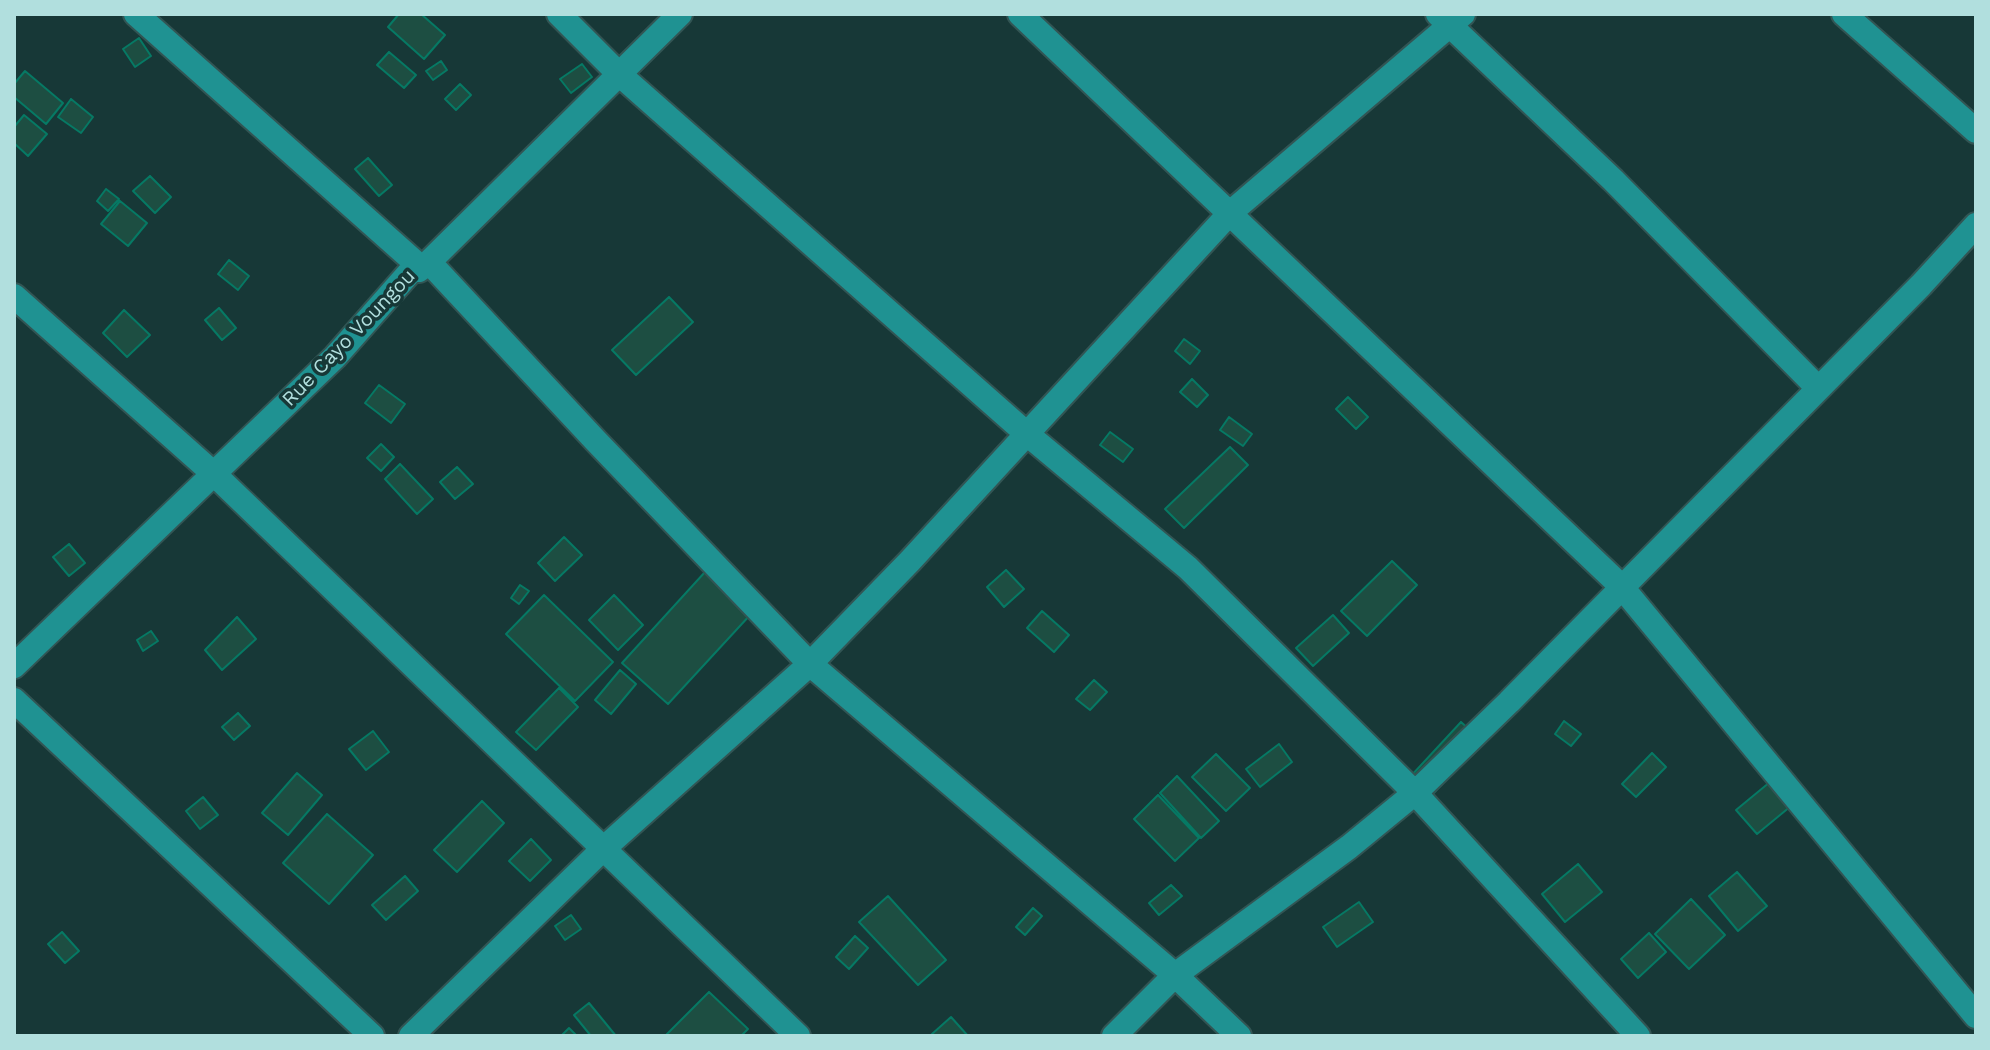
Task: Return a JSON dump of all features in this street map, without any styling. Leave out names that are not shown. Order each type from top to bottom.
[{"type":"street","points":[[136,14],[423,263],[810,664],[1175,975],[1239,1036]]},
{"type":"street","points":[[559,14],[619,74],[1027,434],[1188,568],[1415,793],[1638,1036]]},
{"type":"street","name":"Rue Cayo Voungou","points":[[14,666],[335,357],[423,263],[680,14]]},
{"type":"street","points":[[1020,14],[1621,586],[1976,1016]]},
{"type":"street","points":[[1844,14],[1976,131]]},
{"type":"street","points":[[411,1036],[603,849],[810,664],[910,561],[1230,213],[1451,18],[1818,388]]},
{"type":"street","points":[[1114,1036],[1175,975],[1349,847],[1415,793],[1921,285],[1976,225]]},
{"type":"street","points":[[14,296],[214,474],[798,1036]]},
{"type":"street","points":[[14,700],[372,1036]]},
{"type":"building","points":[[399,14],[421,14],[445,35],[424,59],[388,27]]},
{"type":"building","points":[[139,38],[151,56],[135,67],[123,49]]},
{"type":"building","points":[[389,52],[416,75],[404,88],[377,65]]},
{"type":"building","points":[[441,61],[447,70],[433,80],[426,71]]},
{"type":"building","points":[[582,64],[592,77],[571,93],[560,79]]},
{"type":"building","points":[[25,71],[63,103],[46,124],[14,97],[14,84]]},
{"type":"building","points":[[460,84],[471,95],[456,110],[445,99]]},
{"type":"building","points":[[71,99],[93,117],[81,133],[58,117]]},
{"type":"building","points":[[24,115],[47,134],[28,156],[14,143],[14,127]]},
{"type":"building","points":[[368,158],[392,185],[379,196],[355,169]]},
{"type":"building","points":[[150,176],[171,197],[155,213],[133,191]]},
{"type":"building","points":[[106,189],[119,199],[108,211],[97,201]]},
{"type":"building","points":[[120,201],[147,223],[128,246],[101,224]]},
{"type":"building","points":[[229,260],[249,276],[238,290],[218,274]]},
{"type":"building","points":[[669,297],[693,322],[636,375],[612,350]]},
{"type":"building","points":[[219,308],[236,328],[222,340],[205,320]]},
{"type":"building","points":[[124,310],[150,335],[127,357],[103,333]]},
{"type":"building","points":[[1184,339],[1200,351],[1190,364],[1175,351]]},
{"type":"building","points":[[1192,379],[1208,395],[1197,407],[1180,392]]},
{"type":"building","points":[[379,385],[405,404],[391,423],[365,403]]},
{"type":"building","points":[[1348,397],[1368,417],[1356,429],[1336,409]]},
{"type":"building","points":[[1229,417],[1252,434],[1243,446],[1220,430]]},
{"type":"building","points":[[1110,432],[1133,449],[1123,462],[1100,445]]},
{"type":"building","points":[[381,444],[394,457],[381,471],[367,458]]},
{"type":"building","points":[[1230,447],[1248,465],[1184,528],[1165,509]]},
{"type":"building","points":[[400,464],[433,499],[417,514],[385,479]]},
{"type":"building","points":[[457,467],[473,484],[455,499],[440,482]]},
{"type":"building","points":[[564,537],[582,555],[555,581],[538,563]]},
{"type":"building","points":[[69,544],[85,563],[69,576],[53,557]]},
{"type":"building","points":[[1392,561],[1417,585],[1367,636],[1341,611]]},
{"type":"building","points":[[1006,570],[1024,589],[1004,607],[987,587]]},
{"type":"building","points":[[705,572],[751,614],[668,704],[622,663]]},
{"type":"building","points":[[520,585],[529,591],[519,604],[511,598]]},
{"type":"building","points":[[544,595],[613,662],[575,701],[506,634]]},
{"type":"building","points":[[614,595],[643,625],[618,650],[589,620]]},
{"type":"building","points":[[1042,611],[1069,635],[1054,652],[1027,628]]},
{"type":"building","points":[[1333,615],[1349,633],[1313,666],[1296,648]]},
{"type":"building","points":[[237,617],[256,639],[222,670],[205,650]]},
{"type":"building","points":[[151,631],[158,641],[143,651],[137,640]]},
{"type":"building","points":[[620,670],[636,684],[611,714],[595,700]]},
{"type":"building","points":[[1094,680],[1107,692],[1090,710],[1076,699]]},
{"type":"building","points":[[559,688],[578,707],[536,750],[516,732]]},
{"type":"building","points":[[238,713],[250,726],[234,740],[222,727]]},
{"type":"building","points":[[1564,721],[1581,734],[1571,746],[1555,734]]},
{"type":"building","points":[[1461,722],[1482,741],[1431,796],[1410,777]]},
{"type":"building","points":[[373,731],[389,752],[366,770],[349,749]]},
{"type":"building","points":[[1279,744],[1292,762],[1260,787],[1246,769]]},
{"type":"building","points":[[1652,753],[1666,767],[1636,797],[1622,784]]},
{"type":"building","points":[[1216,754],[1250,788],[1226,811],[1192,777]]},
{"type":"building","points":[[297,773],[322,795],[288,835],[262,813]]},
{"type":"building","points":[[1177,776],[1219,821],[1201,838],[1160,793]]},
{"type":"building","points":[[1770,782],[1791,806],[1757,834],[1736,810]]},
{"type":"building","points":[[1158,795],[1199,838],[1175,861],[1134,819]]},
{"type":"building","points":[[203,797],[218,815],[200,829],[186,811]]},
{"type":"building","points":[[482,801],[504,823],[457,872],[434,850]]},
{"type":"building","points":[[327,814],[373,855],[329,904],[283,863]]},
{"type":"building","points":[[531,839],[551,860],[530,881],[509,861]]},
{"type":"building","points":[[1578,864],[1602,892],[1565,922],[1542,894]]},
{"type":"building","points":[[1737,872],[1767,906],[1738,931],[1709,896]]},
{"type":"building","points":[[405,876],[418,891],[386,920],[372,905]]},
{"type":"building","points":[[1171,885],[1182,896],[1159,915],[1149,903]]},
{"type":"building","points":[[888,896],[946,960],[918,985],[859,922]]},
{"type":"building","points":[[1691,899],[1725,935],[1689,969],[1655,934]]},
{"type":"building","points":[[1359,902],[1373,922],[1337,947],[1323,927]]},
{"type":"building","points":[[1033,908],[1042,916],[1025,935],[1016,927]]},
{"type":"building","points":[[571,915],[581,929],[565,940],[555,926]]},
{"type":"building","points":[[62,932],[79,951],[65,963],[48,944]]},
{"type":"building","points":[[1649,933],[1666,952],[1638,978],[1621,959]]},
{"type":"building","points":[[855,936],[868,948],[849,969],[836,957]]},
{"type":"building","points":[[709,992],[748,1029],[741,1036],[665,1036]]},
{"type":"building","points":[[589,1003],[616,1036],[591,1036],[574,1015]]},
{"type":"building","points":[[951,1017],[968,1036],[932,1034]]},
{"type":"building","points":[[569,1028],[577,1036],[561,1036]]}]
